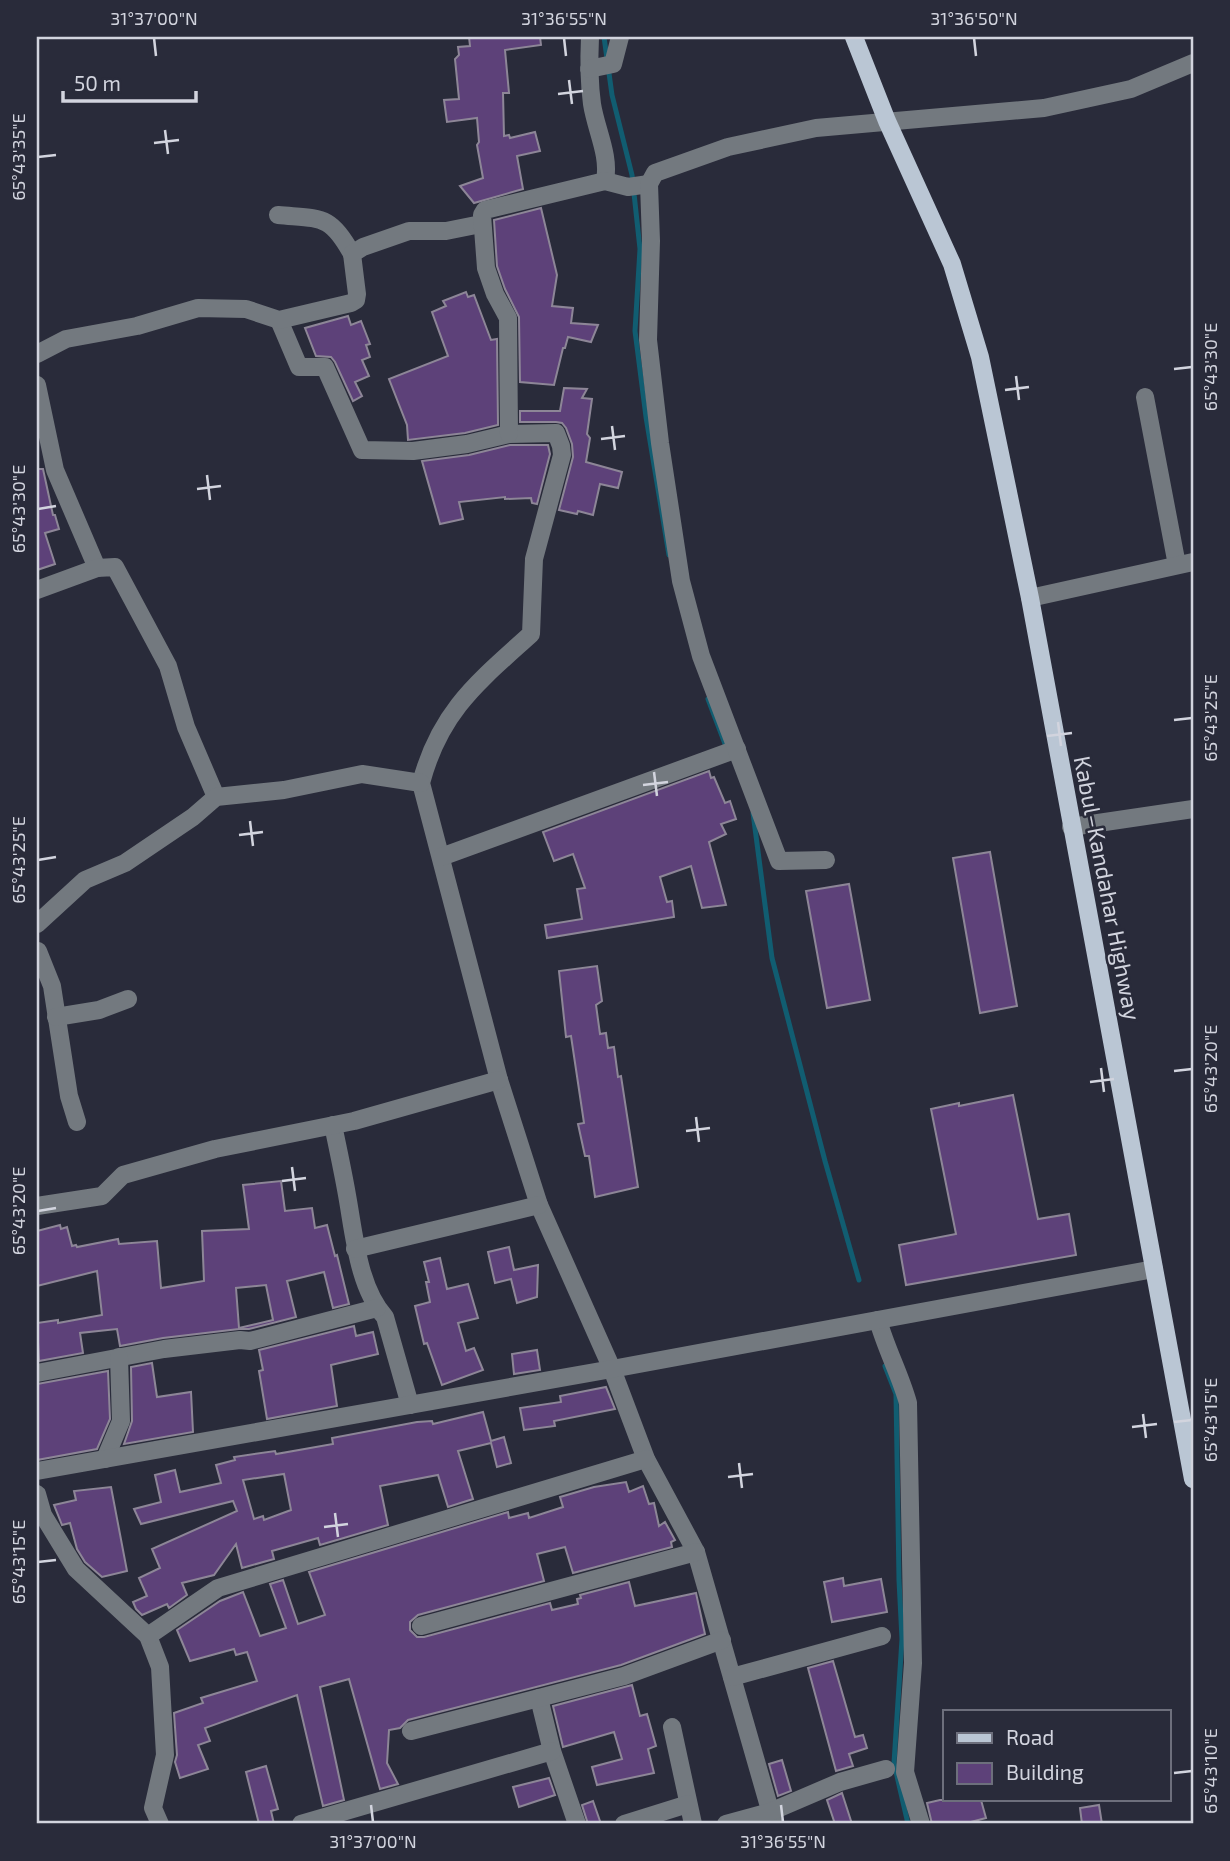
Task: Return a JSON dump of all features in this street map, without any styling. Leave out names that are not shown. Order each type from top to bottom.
[{"type":"main road","name":"Kabul–Kandahar Highway","points":[[854,37],[887,121],[952,264],[980,356],[1030,598],[1193,1479]]},
{"type":"street","points":[[590,37],[592,106],[607,167],[605,181]]},
{"type":"street","points":[[589,69],[613,64],[620,37]]},
{"type":"street","points":[[826,860],[779,861],[729,751],[681,581],[648,340],[651,242],[649,184],[656,173],[728,146],[816,128],[1044,108],[1131,89],[1193,63]]},
{"type":"street","points":[[509,434],[508,318],[495,294],[486,268],[481,224],[485,209],[605,181],[628,187],[649,184]]},
{"type":"street","points":[[37,354],[66,339],[137,326],[198,308],[246,309],[279,320],[356,300],[352,254],[339,231],[321,219],[278,215]]},
{"type":"street","points":[[352,254],[363,247],[409,231],[446,231],[481,224]]},
{"type":"street","points":[[279,320],[299,367],[325,368],[362,450],[413,452],[509,434],[556,433],[561,446],[562,455],[534,559],[531,634],[480,679],[446,720],[429,754],[421,783],[499,1080],[539,1205],[612,1369],[646,1459],[696,1552],[772,1818]]},
{"type":"street","points":[[37,385],[55,470],[97,568]]},
{"type":"street","points":[[1030,598],[1185,563],[1146,397]]},
{"type":"street","points":[[37,590],[97,568],[115,567],[168,666],[186,727],[216,797]]},
{"type":"street","points":[[441,857],[729,751]]},
{"type":"street","points":[[37,924],[85,880],[125,863],[216,797],[284,790],[362,774],[421,783]]},
{"type":"street","points":[[1071,827],[1193,809]]},
{"type":"street","points":[[37,948],[52,986],[69,1097],[77,1122]]},
{"type":"street","points":[[56,1017],[100,1010],[128,999]]},
{"type":"street","points":[[37,1206],[102,1196],[123,1175],[215,1149],[333,1125],[499,1080]]},
{"type":"street","points":[[333,1125],[348,1197],[355,1249],[377,1308],[385,1318],[410,1405]]},
{"type":"street","points":[[355,1249],[539,1205]]},
{"type":"street","points":[[37,1471],[1154,1269]]},
{"type":"street","points":[[37,1373],[118,1357],[240,1340],[250,1341],[377,1308]]},
{"type":"street","points":[[878,1320],[885,1346],[900,1374],[908,1403],[914,1663],[905,1772],[921,1824]]},
{"type":"street","points":[[105,1459],[121,1422],[118,1357]]},
{"type":"street","points":[[148,1636],[218,1588],[646,1459]]},
{"type":"street","points":[[37,1494],[43,1515],[76,1569],[148,1636],[160,1667],[165,1755],[153,1808],[160,1824]]},
{"type":"street","points":[[421,1626],[696,1552]]},
{"type":"street","points":[[732,1677],[882,1636]]},
{"type":"street","points":[[411,1731],[624,1676],[722,1640]]},
{"type":"street","points":[[539,1698],[551,1751],[577,1824]]},
{"type":"street","points":[[672,1727],[693,1824]]},
{"type":"street","points":[[301,1824],[551,1751]]},
{"type":"street","points":[[726,1824],[772,1818],[840,1782],[886,1769]]},
{"type":"street","points":[[624,1824],[688,1804]]},
{"type":"building","points":[[469,37],[540,37],[541,45],[505,50],[509,93],[503,93],[504,136],[509,135],[510,138],[535,132],[540,151],[517,156],[523,189],[474,203],[460,186],[483,178],[477,145],[477,118],[447,122],[444,100],[459,99],[455,59],[459,55],[458,47],[470,46]]},
{"type":"building","points":[[541,208],[557,275],[552,306],[573,308],[571,323],[598,325],[591,342],[568,337],[554,385],[520,382],[519,317],[497,266],[494,220]]},
{"type":"building","points":[[466,292],[468,297],[474,295],[491,340],[497,339],[498,425],[465,433],[408,440],[407,425],[389,379],[448,356],[432,312],[446,306],[443,301]]},
{"type":"building","points":[[348,316],[351,325],[361,321],[370,344],[366,345],[370,357],[362,360],[369,376],[355,382],[362,396],[353,401],[335,362],[331,357],[316,356],[305,328]]},
{"type":"building","points":[[564,388],[587,389],[582,398],[592,399],[586,462],[622,472],[618,488],[600,484],[593,515],[559,510],[573,457],[566,428],[562,423],[556,422],[520,422],[520,411],[560,411]]},
{"type":"building","points":[[510,445],[548,445],[550,454],[537,504],[532,503],[531,498],[505,497],[459,502],[463,519],[440,524],[422,461],[469,455]]},
{"type":"building","points":[[37,469],[43,469],[53,515],[59,529],[45,533],[55,564],[37,570]]},
{"type":"building","points":[[709,771],[725,803],[730,801],[736,819],[721,824],[726,834],[709,842],[726,905],[702,908],[691,866],[660,877],[667,902],[672,901],[674,917],[547,938],[545,925],[582,919],[577,889],[585,888],[573,854],[554,861],[543,832]]},
{"type":"building","points":[[990,852],[1017,1006],[980,1013],[953,858]]},
{"type":"building","points":[[849,884],[870,1000],[827,1008],[806,891]]},
{"type":"building","points":[[597,966],[602,1001],[596,1005],[600,1034],[606,1033],[608,1048],[614,1047],[638,1187],[595,1197],[589,1156],[585,1156],[578,1124],[584,1123],[571,1036],[566,1037],[559,971]]},
{"type":"building","points":[[1013,1095],[1038,1219],[1069,1214],[1076,1255],[906,1285],[899,1245],[956,1234],[931,1109]]},
{"type":"building","points":[[281,1181],[285,1211],[312,1208],[315,1228],[327,1225],[349,1304],[333,1308],[324,1272],[287,1281],[296,1317],[249,1329],[163,1338],[120,1346],[117,1329],[80,1333],[83,1353],[39,1361],[37,1323],[58,1320],[58,1323],[102,1315],[97,1271],[37,1286],[37,1231],[60,1225],[61,1229],[67,1227],[72,1246],[77,1247],[118,1239],[119,1244],[157,1241],[161,1288],[204,1281],[202,1231],[249,1229],[243,1185]],"holes":[[[266,1285],[273,1320],[239,1328],[236,1288]]]},
{"type":"building","points":[[509,1247],[514,1270],[538,1265],[537,1297],[517,1303],[511,1279],[495,1283],[488,1252]]},
{"type":"building","points":[[440,1258],[447,1289],[468,1284],[478,1318],[458,1323],[466,1351],[474,1348],[483,1370],[442,1385],[427,1343],[424,1344],[415,1306],[430,1302],[424,1262]]},
{"type":"building","points":[[354,1326],[356,1336],[373,1332],[378,1354],[331,1365],[337,1406],[267,1419],[259,1371],[263,1370],[259,1350]]},
{"type":"building","points":[[537,1350],[540,1370],[514,1374],[512,1354]]},
{"type":"building","points":[[152,1363],[157,1397],[191,1392],[193,1432],[124,1444],[132,1421],[131,1367]]},
{"type":"building","points":[[108,1371],[110,1419],[97,1449],[37,1460],[37,1384]]},
{"type":"building","points":[[606,1387],[615,1409],[554,1421],[555,1426],[524,1430],[520,1408],[561,1402],[560,1396]]},
{"type":"building","points":[[483,1412],[491,1441],[504,1437],[511,1463],[497,1467],[491,1443],[458,1451],[473,1499],[448,1507],[438,1475],[380,1486],[388,1525],[320,1545],[318,1538],[272,1551],[274,1559],[242,1568],[236,1544],[214,1575],[182,1583],[187,1595],[169,1608],[167,1604],[142,1615],[136,1609],[133,1602],[147,1596],[139,1578],[160,1568],[152,1549],[237,1511],[233,1501],[141,1524],[134,1509],[161,1502],[155,1475],[175,1470],[180,1492],[221,1483],[216,1465],[235,1460],[234,1457],[275,1451],[276,1454],[333,1444],[332,1438],[417,1422],[432,1421],[433,1424]],"holes":[[[284,1474],[291,1510],[264,1520],[263,1516],[254,1519],[243,1480]]]},
{"type":"building","points":[[626,1482],[629,1492],[643,1486],[649,1504],[654,1503],[659,1526],[665,1522],[675,1540],[671,1542],[672,1547],[573,1573],[565,1547],[537,1554],[544,1581],[418,1615],[410,1622],[410,1630],[417,1637],[424,1637],[550,1603],[552,1610],[578,1604],[580,1595],[629,1582],[635,1606],[696,1593],[705,1634],[621,1665],[408,1720],[400,1728],[389,1730],[387,1763],[398,1784],[380,1789],[349,1679],[320,1687],[344,1800],[323,1806],[297,1695],[205,1728],[210,1741],[198,1745],[208,1769],[180,1778],[175,1762],[177,1755],[174,1713],[203,1703],[201,1698],[257,1681],[247,1652],[236,1655],[234,1649],[190,1661],[177,1630],[220,1601],[243,1592],[260,1636],[286,1628],[270,1584],[283,1580],[298,1624],[325,1615],[309,1572],[508,1512],[509,1518],[528,1513],[529,1518],[563,1507],[560,1497],[594,1487]]},
{"type":"building","points":[[111,1487],[127,1571],[102,1577],[85,1562],[77,1549],[70,1523],[62,1525],[54,1505],[76,1500],[74,1491]]},
{"type":"building","points":[[843,1578],[844,1586],[881,1579],[887,1612],[832,1622],[824,1582]]},
{"type":"building","points":[[833,1661],[855,1737],[863,1735],[867,1748],[849,1754],[853,1766],[836,1771],[808,1668]]},
{"type":"building","points":[[632,1685],[640,1716],[647,1714],[656,1746],[648,1749],[654,1773],[597,1785],[592,1767],[622,1759],[614,1732],[563,1747],[553,1706]]},
{"type":"building","points":[[782,1760],[791,1791],[778,1796],[769,1764]]},
{"type":"building","points":[[266,1766],[278,1809],[271,1811],[274,1824],[259,1824],[246,1772]]},
{"type":"building","points":[[549,1778],[555,1795],[519,1807],[513,1787]]},
{"type":"building","points":[[842,1793],[852,1824],[835,1824],[827,1800]]},
{"type":"building","points":[[940,1800],[981,1801],[986,1818],[963,1824],[932,1824],[927,1803]]},
{"type":"building","points":[[593,1801],[601,1824],[588,1824],[582,1805]]},
{"type":"building","points":[[1099,1805],[1102,1824],[1082,1824],[1080,1808]]},
{"type":"waterway","points":[[604,37],[612,95],[632,175],[640,249],[635,331],[669,555]]},
{"type":"waterway","points":[[708,699],[727,749]]},
{"type":"waterway","points":[[753,813],[772,958],[859,1280]]},
{"type":"waterway","points":[[885,1366],[896,1394],[902,1639],[894,1763],[908,1824]]}]
